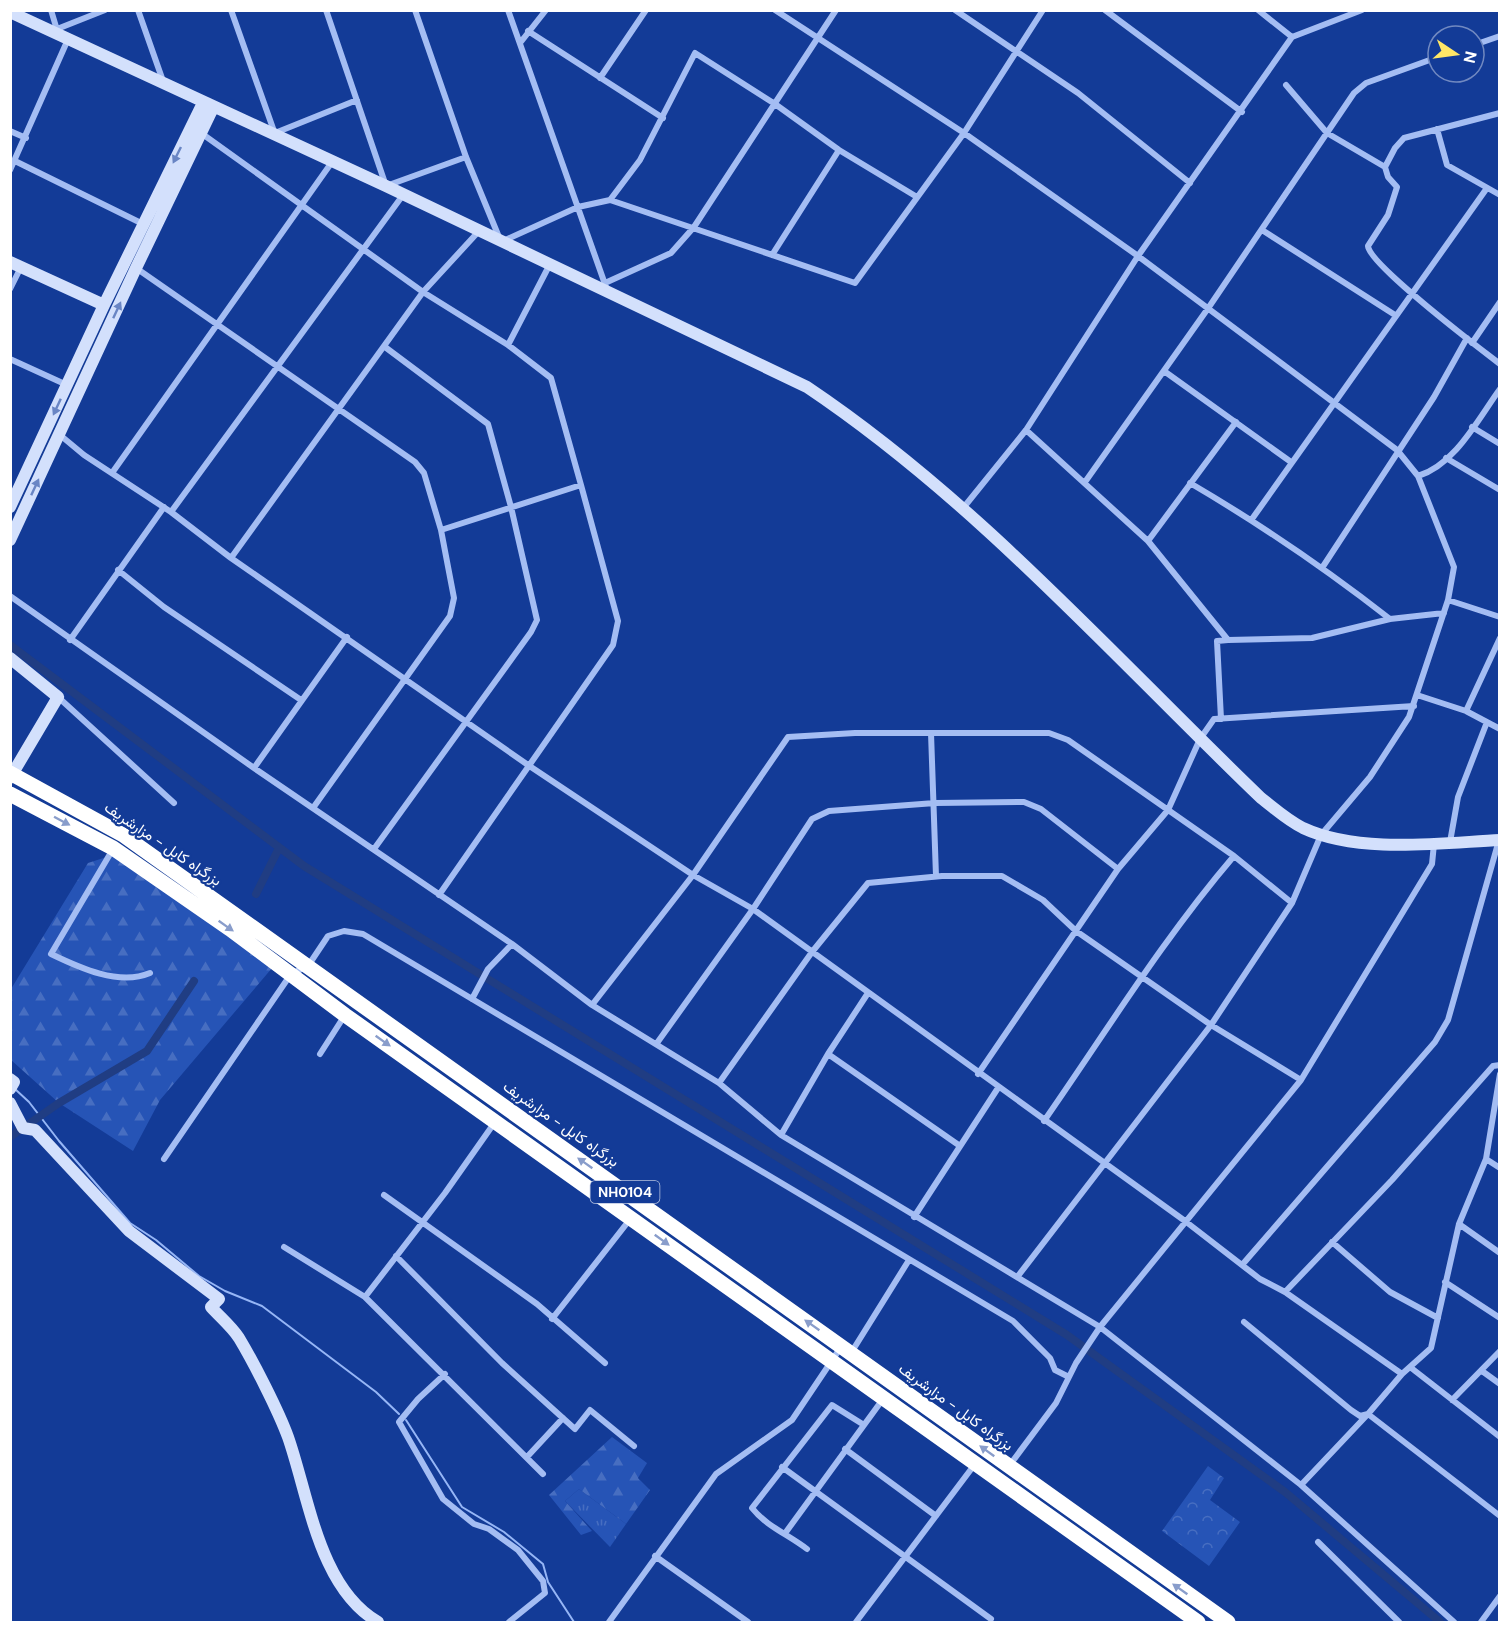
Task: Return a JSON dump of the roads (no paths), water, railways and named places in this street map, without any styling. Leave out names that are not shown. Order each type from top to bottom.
[{"type":"highway","name":"بزرگراه کابل - مزارشریف","points":[[11,775],[123,835],[1228,1623]]},
{"type":"highway","name":"بزرگراه کابل - مزارشریف","points":[[10,794],[113,848],[230,929],[345,1015],[1198,1623]]},
{"type":"street","points":[[51,10],[55,30]]},
{"type":"street","points":[[55,30],[105,10]]},
{"type":"street","points":[[138,10],[163,82]]},
{"type":"street","points":[[231,10],[275,134]]},
{"type":"street","points":[[326,10],[386,186]]},
{"type":"street","points":[[415,10],[466,157],[501,242]]},
{"type":"street","points":[[508,10],[606,287]]},
{"type":"street","points":[[520,43],[546,10]]},
{"type":"street","points":[[600,78],[646,10]]},
{"type":"street","points":[[775,10],[964,133],[1138,256],[1397,450],[1418,476],[1454,567],[1449,600],[1409,717],[1370,777],[1321,835],[1292,903],[1211,1025],[1018,1276]]},
{"type":"street","points":[[606,287],[671,253],[694,227],[836,10]]},
{"type":"street","points":[[955,10],[1078,93],[1190,183]]},
{"type":"street","points":[[501,242],[578,207],[610,200],[855,283],[964,133],[1043,10]]},
{"type":"street","points":[[1105,10],[1242,112]]},
{"type":"street","points":[[1258,10],[1292,37]]},
{"type":"street","points":[[964,507],[1026,430],[1138,256],[1242,112],[1292,37],[1362,10]]},
{"type":"street","points":[[10,12],[55,30],[208,105],[275,134],[501,242],[606,287],[807,387],[866,426],[964,507],[1200,739],[1281,814],[1300,827],[1321,835],[1377,842],[1434,843],[1499,840],[1448,1020],[1435,1042],[1242,1265]]},
{"type":"street","points":[[528,31],[663,118]]},
{"type":"street","points":[[10,170],[69,37]]},
{"type":"street","points":[[610,200],[640,160],[695,53],[775,104],[839,150],[917,197]]},
{"type":"street","points":[[1084,482],[1209,307],[1354,93],[1366,83],[1426,61]]},
{"type":"street","points":[[1286,85],[1327,133],[1385,167],[1388,177],[1397,187],[1393,206],[1368,249],[1390,274],[1469,341],[1500,364]]},
{"type":"street","points":[[275,134],[357,100]]},
{"type":"street","points":[[10,540],[201,133],[208,105]]},
{"type":"street","points":[[10,507],[15,487],[67,385],[143,224],[208,105]]},
{"type":"street","points":[[1385,167],[1395,148],[1404,138],[1500,113]]},
{"type":"street","points":[[1437,129],[1448,165],[1500,195]]},
{"type":"street","points":[[10,131],[26,138]]},
{"type":"street","points":[[201,133],[423,292],[508,345],[551,378],[618,621],[613,645],[439,895]]},
{"type":"street","points":[[772,255],[839,150]]},
{"type":"street","points":[[386,186],[466,157]]},
{"type":"street","points":[[15,161],[143,224]]},
{"type":"street","points":[[112,473],[332,162]]},
{"type":"street","points":[[1252,519],[1487,188]]},
{"type":"street","points":[[171,513],[403,195]]},
{"type":"street","points":[[1262,230],[1395,315]]},
{"type":"street","points":[[231,558],[423,292],[479,231]]},
{"type":"street","points":[[10,289],[16,264],[104,305]]},
{"type":"street","points":[[508,345],[550,264]]},
{"type":"street","points":[[136,268],[414,462],[424,473],[441,530],[454,598],[450,616],[313,808]]},
{"type":"street","points":[[1322,568],[1469,341],[1500,302]]},
{"type":"street","points":[[374,849],[531,632],[537,620],[511,507],[488,424],[385,347]]},
{"type":"street","points":[[10,359],[67,385]]},
{"type":"street","points":[[1164,371],[1291,462]]},
{"type":"street","points":[[1418,476],[1434,472],[1500,389]]},
{"type":"street","points":[[1148,541],[1236,423]]},
{"type":"street","points":[[1472,427],[1500,444]]},
{"type":"street","points":[[1026,430],[1148,541],[1228,640]]},
{"type":"street","points":[[59,434],[164,507],[231,558],[528,765],[693,875],[753,909],[978,1074],[1185,1221],[1260,1279],[1285,1292],[1402,1374]]},
{"type":"street","points":[[1446,458],[1500,490]]},
{"type":"street","points":[[1190,483],[1252,519],[1390,619]]},
{"type":"street","points":[[441,530],[581,485]]},
{"type":"street","points":[[69,640],[164,507]]},
{"type":"street","points":[[118,570],[164,608],[301,700]]},
{"type":"street","points":[[10,596],[69,640],[512,944],[592,1005],[719,1083],[781,1135],[1100,1327],[1301,1485],[1454,1623]]},
{"type":"street","points":[[1449,600],[1500,617]]},
{"type":"street","points":[[1221,719],[1217,641],[1312,638],[1390,619],[1444,613]]},
{"type":"street","points":[[254,768],[347,637]]},
{"type":"street","points":[[1466,711],[1500,638]]},
{"type":"street","points":[[10,658],[58,697],[174,803]]},
{"type":"street","points":[[1417,695],[1466,711],[1500,729]]},
{"type":"street","points":[[11,775],[58,697]]},
{"type":"street","points":[[978,1074],[1118,869],[1168,810],[1200,739],[1214,719],[1414,706]]},
{"type":"street","points":[[1450,842],[1458,797],[1487,722]]},
{"type":"street","points":[[592,1005],[693,875],[788,737],[931,733],[1049,733],[1068,740],[1234,856],[1292,903]]},
{"type":"street","points":[[931,733],[936,876]]},
{"type":"street","points":[[657,1043],[753,909],[812,819],[829,811],[935,803],[1024,802],[1041,809],[1118,869]]},
{"type":"street","points":[[1009,1467],[1056,1403],[1076,1363],[1100,1327],[1301,1080],[1432,864],[1434,843]]},
{"type":"street","points":[[113,848],[51,954],[87,970],[137,979],[150,973]]},
{"type":"street","points":[[1044,1121],[1142,976],[1206,889],[1234,856]]},
{"type":"street","points":[[719,1083],[812,952],[868,883],[936,876],[1002,876],[1043,900],[1076,931],[1211,1025],[1301,1080]]},
{"type":"street","points":[[164,1159],[291,974],[308,966],[328,936],[344,932],[363,934],[1013,1321],[1050,1358],[1055,1370],[1069,1377]]},
{"type":"street","points":[[472,999],[488,969],[512,944]]},
{"type":"street","points":[[781,1135],[828,1054],[868,993]]},
{"type":"street","points":[[320,1054],[345,1015]]},
{"type":"street","points":[[828,1054],[960,1146]]},
{"type":"street","points":[[1285,1292],[1392,1180],[1493,1066],[1500,1065]]},
{"type":"street","points":[[1301,1485],[1402,1374],[1431,1348],[1459,1224],[1486,1159],[1500,1074]]},
{"type":"street","points":[[914,1217],[998,1088]]},
{"type":"street","points":[[10,1103],[29,1129],[129,1231],[219,1299],[211,1307],[238,1336],[287,1434],[320,1539],[336,1580],[361,1613],[378,1623]]},
{"type":"street","points":[[365,1297],[496,1121]]},
{"type":"street","points":[[1486,1159],[1500,1168]]},
{"type":"street","points":[[384,1195],[421,1224],[537,1304],[605,1364]]},
{"type":"street","points":[[552,1319],[632,1218]]},
{"type":"street","points":[[1459,1224],[1500,1253]]},
{"type":"street","points":[[1332,1242],[1390,1292],[1437,1318]]},
{"type":"street","points":[[284,1248],[365,1297],[445,1374],[543,1474]]},
{"type":"street","points":[[396,1256],[502,1363],[575,1429],[591,1410],[634,1446]]},
{"type":"street","points":[[609,1623],[716,1474],[792,1420],[832,1360],[847,1350],[909,1260]]},
{"type":"street","points":[[1445,1282],[1500,1318]]},
{"type":"street","points":[[1244,1322],[1351,1410],[1360,1416],[1368,1414]]},
{"type":"street","points":[[1452,1400],[1500,1351]]},
{"type":"street","points":[[1410,1367],[1500,1437]]},
{"type":"street","points":[[1482,1371],[1500,1384]]},
{"type":"street","points":[[445,1374],[418,1399],[399,1422],[443,1499],[474,1524],[489,1529],[518,1550],[543,1581],[545,1593],[509,1623]]},
{"type":"street","points":[[786,1532],[884,1399]]},
{"type":"street","points":[[807,1549],[786,1532],[762,1520],[752,1508],[832,1405],[864,1425]]},
{"type":"street","points":[[1368,1414],[1500,1516]]},
{"type":"street","points":[[527,1457],[563,1418]]},
{"type":"street","points":[[845,1449],[936,1516]]},
{"type":"street","points":[[856,1623],[976,1464]]},
{"type":"street","points":[[782,1467],[991,1618]]},
{"type":"street","points":[[1318,1542],[1399,1623]]},
{"type":"street","points":[[655,1556],[748,1623]]},
{"type":"street","points":[[1480,1623],[1500,1596]]},
{"type":"street","points":[[1493,1605],[1500,1610]]},
{"type":"waterway","points":[[10,645],[304,866],[1067,1335],[1285,1492],[1440,1622]]},
{"type":"waterway","points":[[256,894],[279,848]]},
{"type":"waterway","points":[[10,1137],[59,1103],[147,1051],[194,981]]},
{"type":"waterway","points":[[15,1089],[29,1102],[59,1141],[130,1223],[156,1240],[199,1276],[225,1291],[262,1306],[376,1392],[399,1414]]},
{"type":"waterway","points":[[406,1420],[462,1507],[504,1532],[543,1564],[548,1582],[574,1622]]}]
